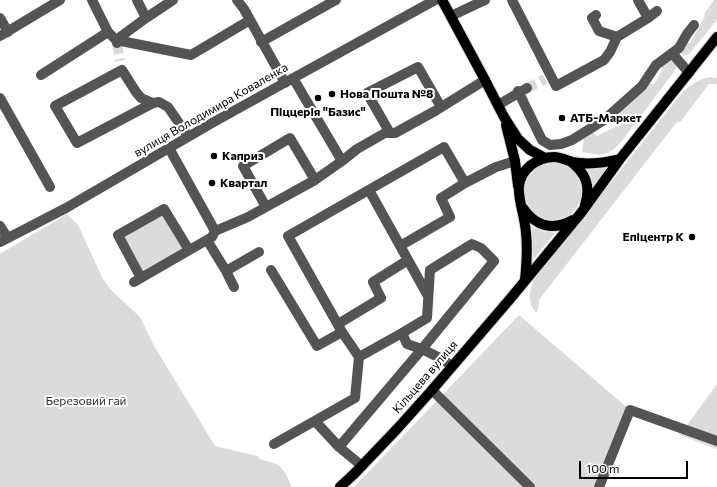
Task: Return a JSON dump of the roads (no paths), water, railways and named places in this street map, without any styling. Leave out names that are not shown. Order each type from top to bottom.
[{"type":"main road","points":[[442,0],[452,16],[504,117],[518,139],[530,150],[545,158]]},
{"type":"main road","name":"Кільцева вулиця","points":[[340,487],[397,429],[510,299],[581,213],[620,159],[717,37]]},
{"type":"main road","points":[[504,117],[515,161],[519,197],[525,225],[527,260],[525,280]]},
{"type":"main road","points":[[519,187],[527,168],[535,162],[545,158],[562,158],[585,164],[595,164],[620,159]]},
{"type":"main road","name":"Кільцева вулиця","points":[[522,206],[527,215],[535,221],[549,226],[564,225],[581,213],[585,206],[588,189],[583,173],[570,161]]},
{"type":"street","points":[[92,0],[108,32],[117,42],[191,55],[250,20]]},
{"type":"street","points":[[137,0],[146,18]]},
{"type":"street","points":[[117,42],[146,18],[173,0]]},
{"type":"street","points":[[237,0],[250,20],[261,42],[289,81],[342,161]]},
{"type":"street","points":[[261,42],[323,3],[336,0]]},
{"type":"street","name":"вулиця Володимира Коваленка","points":[[3,239],[66,208],[188,136],[435,0]]},
{"type":"street","points":[[452,16],[475,2],[485,0]]},
{"type":"street","points":[[518,0],[513,0],[548,76],[556,86],[604,60],[610,52],[617,37],[657,11]]},
{"type":"street","points":[[638,0],[648,18]]},
{"type":"street","points":[[0,18],[4,34],[57,1]]},
{"type":"street","points":[[596,15],[592,18],[599,31],[617,37]]},
{"type":"street","points":[[498,105],[521,91],[542,140],[550,145],[561,144],[572,140],[604,120],[642,86],[656,65],[679,48],[694,25]]},
{"type":"street","points":[[41,74],[108,32]]},
{"type":"street","points":[[672,53],[689,73]]},
{"type":"street","points":[[153,103],[141,98],[121,65],[56,106],[77,143],[153,103],[159,102],[168,107],[188,136]]},
{"type":"street","points":[[390,133],[367,93],[418,67],[441,107]]},
{"type":"street","points":[[189,250],[164,209],[118,235],[138,280],[212,237],[215,230],[248,217],[315,180],[357,149],[385,133],[395,133],[485,80]]},
{"type":"street","points":[[0,98],[50,187]]},
{"type":"street","points":[[266,207],[242,166],[290,138],[315,180]]},
{"type":"street","points":[[274,444],[355,398],[359,357],[340,328],[288,236],[444,147],[465,183]]},
{"type":"street","points":[[169,148],[215,230]]},
{"type":"street","points":[[400,246],[450,217],[441,198],[465,183],[496,167],[515,161]]},
{"type":"street","points":[[369,190],[428,296]]},
{"type":"street","points":[[0,226],[3,239]]},
{"type":"street","points":[[207,240],[226,270],[234,287]]},
{"type":"street","points":[[339,447],[494,261],[480,248],[472,244],[430,270],[427,318],[359,357]]},
{"type":"street","points":[[226,270],[259,252]]},
{"type":"street","points":[[271,270],[316,346],[381,298],[373,282],[408,260]]},
{"type":"street","points":[[402,333],[407,344],[422,349],[452,366]]},
{"type":"street","points":[[432,390],[530,487]]},
{"type":"street","points":[[599,487],[630,410],[717,442]]},
{"type":"street","points":[[315,421],[339,447],[362,466]]},
{"type":"tunnel","points":[[117,44],[120,61]]},
{"type":"tunnel","points":[[527,88],[545,79]]},
{"type":"place","name":"Нова Пошта №8","points":[[332,94]]},
{"type":"place","name":"Піццерія \"Базис\"","points":[[318,98]]},
{"type":"place","name":"АТБ-Маркет","points":[[562,118]]},
{"type":"place","name":"Каприз","points":[[214,156]]},
{"type":"place","name":"Квартал","points":[[212,183]]},
{"type":"place","name":"Епіцентр К","points":[[692,237]]},
{"type":"park label","name":"Березовий гай","points":[[86,401]]}]
